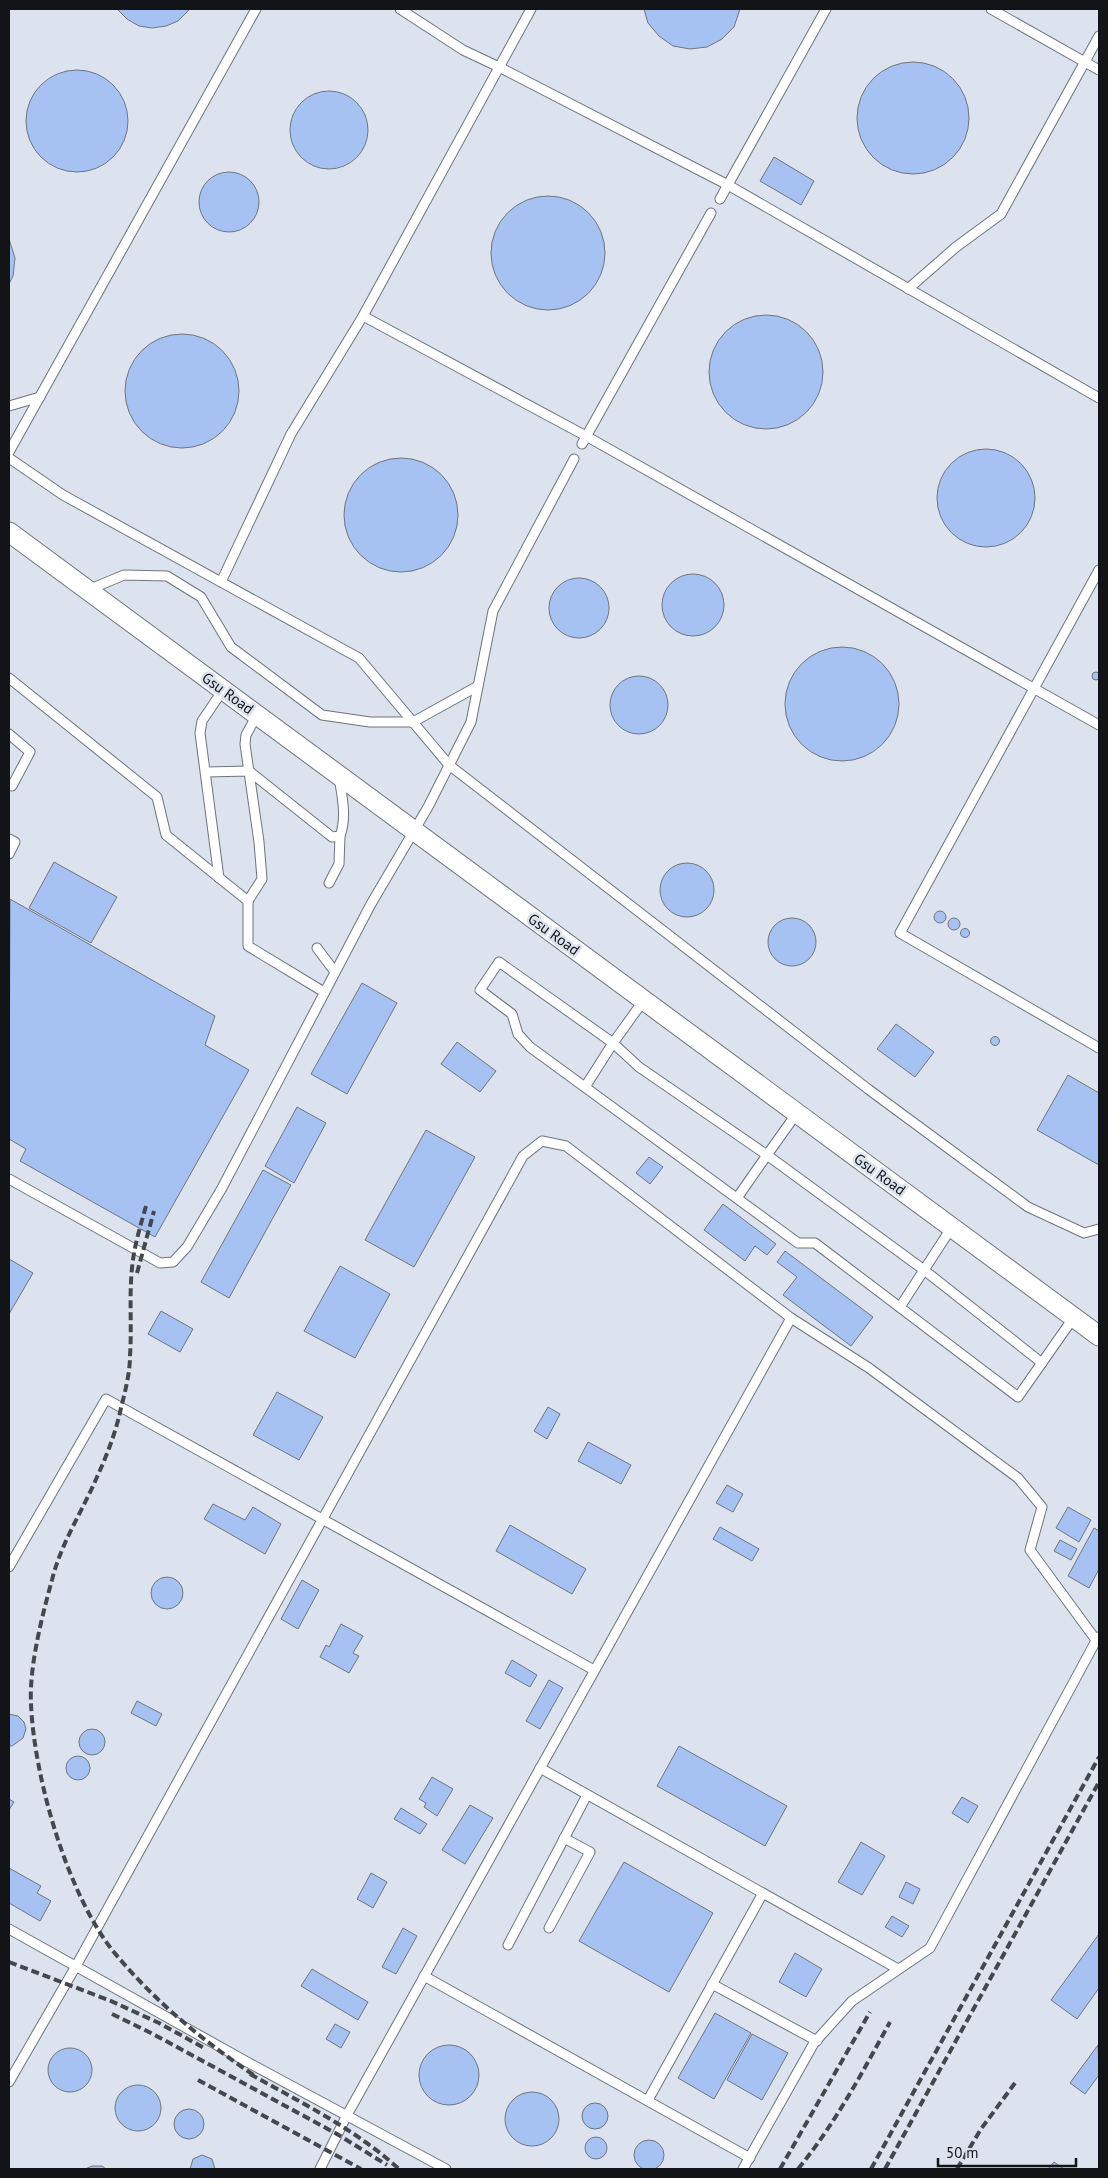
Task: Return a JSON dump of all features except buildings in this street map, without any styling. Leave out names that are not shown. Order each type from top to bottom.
[{"type":"street","name":"Gsu Road","points":[[9,532],[1099,1336]]},
{"type":"lane","points":[[9,452],[256,9]]},
{"type":"lane","points":[[400,9],[463,50],[728,184],[1099,398]]},
{"type":"lane","points":[[221,582],[291,434],[363,316],[531,9]]},
{"type":"lane","points":[[720,198],[826,9]]},
{"type":"lane","points":[[991,9],[1085,64],[1099,70]]},
{"type":"lane","points":[[908,289],[956,247],[1000,214],[1099,36]]},
{"type":"lane","points":[[584,440],[711,214]]},
{"type":"lane","points":[[363,316],[1099,725]]},
{"type":"lane","points":[[9,406],[40,397]]},
{"type":"lane","points":[[9,458],[63,495],[359,658],[450,764],[574,863],[868,1089],[1028,1207],[1084,1233],[1099,1229]]},
{"type":"lane","points":[[9,1179],[160,1263],[173,1262],[187,1247],[222,1188],[371,904],[414,831],[471,722],[493,611],[574,459]]},
{"type":"lane","points":[[1099,570],[900,933],[1099,1048]]},
{"type":"lane","points":[[88,590],[124,574],[167,576],[201,597],[231,647],[322,715],[370,722],[413,722],[478,686]]},
{"type":"lane","points":[[9,678],[157,797],[166,835],[248,901]]},
{"type":"lane","points":[[219,878],[200,733],[202,721],[223,690]]},
{"type":"lane","points":[[257,715],[246,735],[249,771],[260,842],[262,879],[248,901],[248,946],[324,992]]},
{"type":"lane","points":[[9,734],[30,752],[12,786],[9,784]]},
{"type":"lane","points":[[206,772],[249,771],[332,837],[340,836]]},
{"type":"lane","points":[[329,883],[339,864],[340,836],[343,827],[343,805],[339,775]]},
{"type":"lane","points":[[9,839],[15,842],[9,854]]},
{"type":"lane","points":[[317,948],[335,972]]},
{"type":"lane","points":[[1042,1363],[924,1270],[767,1155],[639,1067],[613,1043],[499,962],[480,990],[512,1014],[518,1034],[530,1047],[798,1243],[815,1243],[1018,1397],[1042,1363],[1074,1317]]},
{"type":"lane","points":[[585,1087],[613,1043],[644,1000]]},
{"type":"lane","points":[[736,1198],[796,1113]]},
{"type":"lane","points":[[9,2082],[76,1966],[523,1156],[542,1141],[566,1146],[790,1318],[869,1368],[1018,1478],[1042,1507],[1030,1550],[1098,1637],[930,1948],[852,2001],[817,2041],[743,2169]]},
{"type":"lane","points":[[900,1307],[952,1227]]},
{"type":"lane","points":[[320,2169],[424,1976],[790,1318]]},
{"type":"lane","points":[[9,1567],[106,1399],[594,1670]]},
{"type":"lane","points":[[540,1768],[898,1970]]},
{"type":"lane","points":[[508,1945],[587,1795]]},
{"type":"lane","points":[[549,1928],[590,1852],[564,1838]]},
{"type":"lane","points":[[648,2100],[763,1893]]},
{"type":"lane","points":[[9,1929],[446,2169]]},
{"type":"lane","points":[[424,1976],[750,2158]]},
{"type":"lane","points":[[712,1984],[817,2041]]},
{"type":"railway","points":[[146,1206],[132,1268],[130,1362],[126,1389],[117,1426],[108,1452],[61,1553],[48,1594],[40,1625],[32,1674],[31,1704],[33,1733],[46,1799],[56,1833],[81,1898],[96,1927],[113,1951],[162,2003],[198,2034],[255,2076]]},
{"type":"railway","points":[[137,1273],[154,1211]]},
{"type":"railway","points":[[871,2169],[1099,1757]]},
{"type":"railway","points":[[885,2169],[1099,1782]]},
{"type":"railway","points":[[9,1962],[111,2001],[159,2023],[206,2049]]},
{"type":"railway","points":[[780,2169],[870,2012]]},
{"type":"railway","points":[[112,2014],[153,2034],[337,2134],[387,2165]]},
{"type":"railway","points":[[798,2169],[836,2116],[890,2022]]},
{"type":"railway","points":[[250,2074],[346,2129],[399,2169]]},
{"type":"railway","points":[[198,2080],[361,2169]]},
{"type":"railway","points":[[957,2169],[981,2129],[1015,2083]]}]
